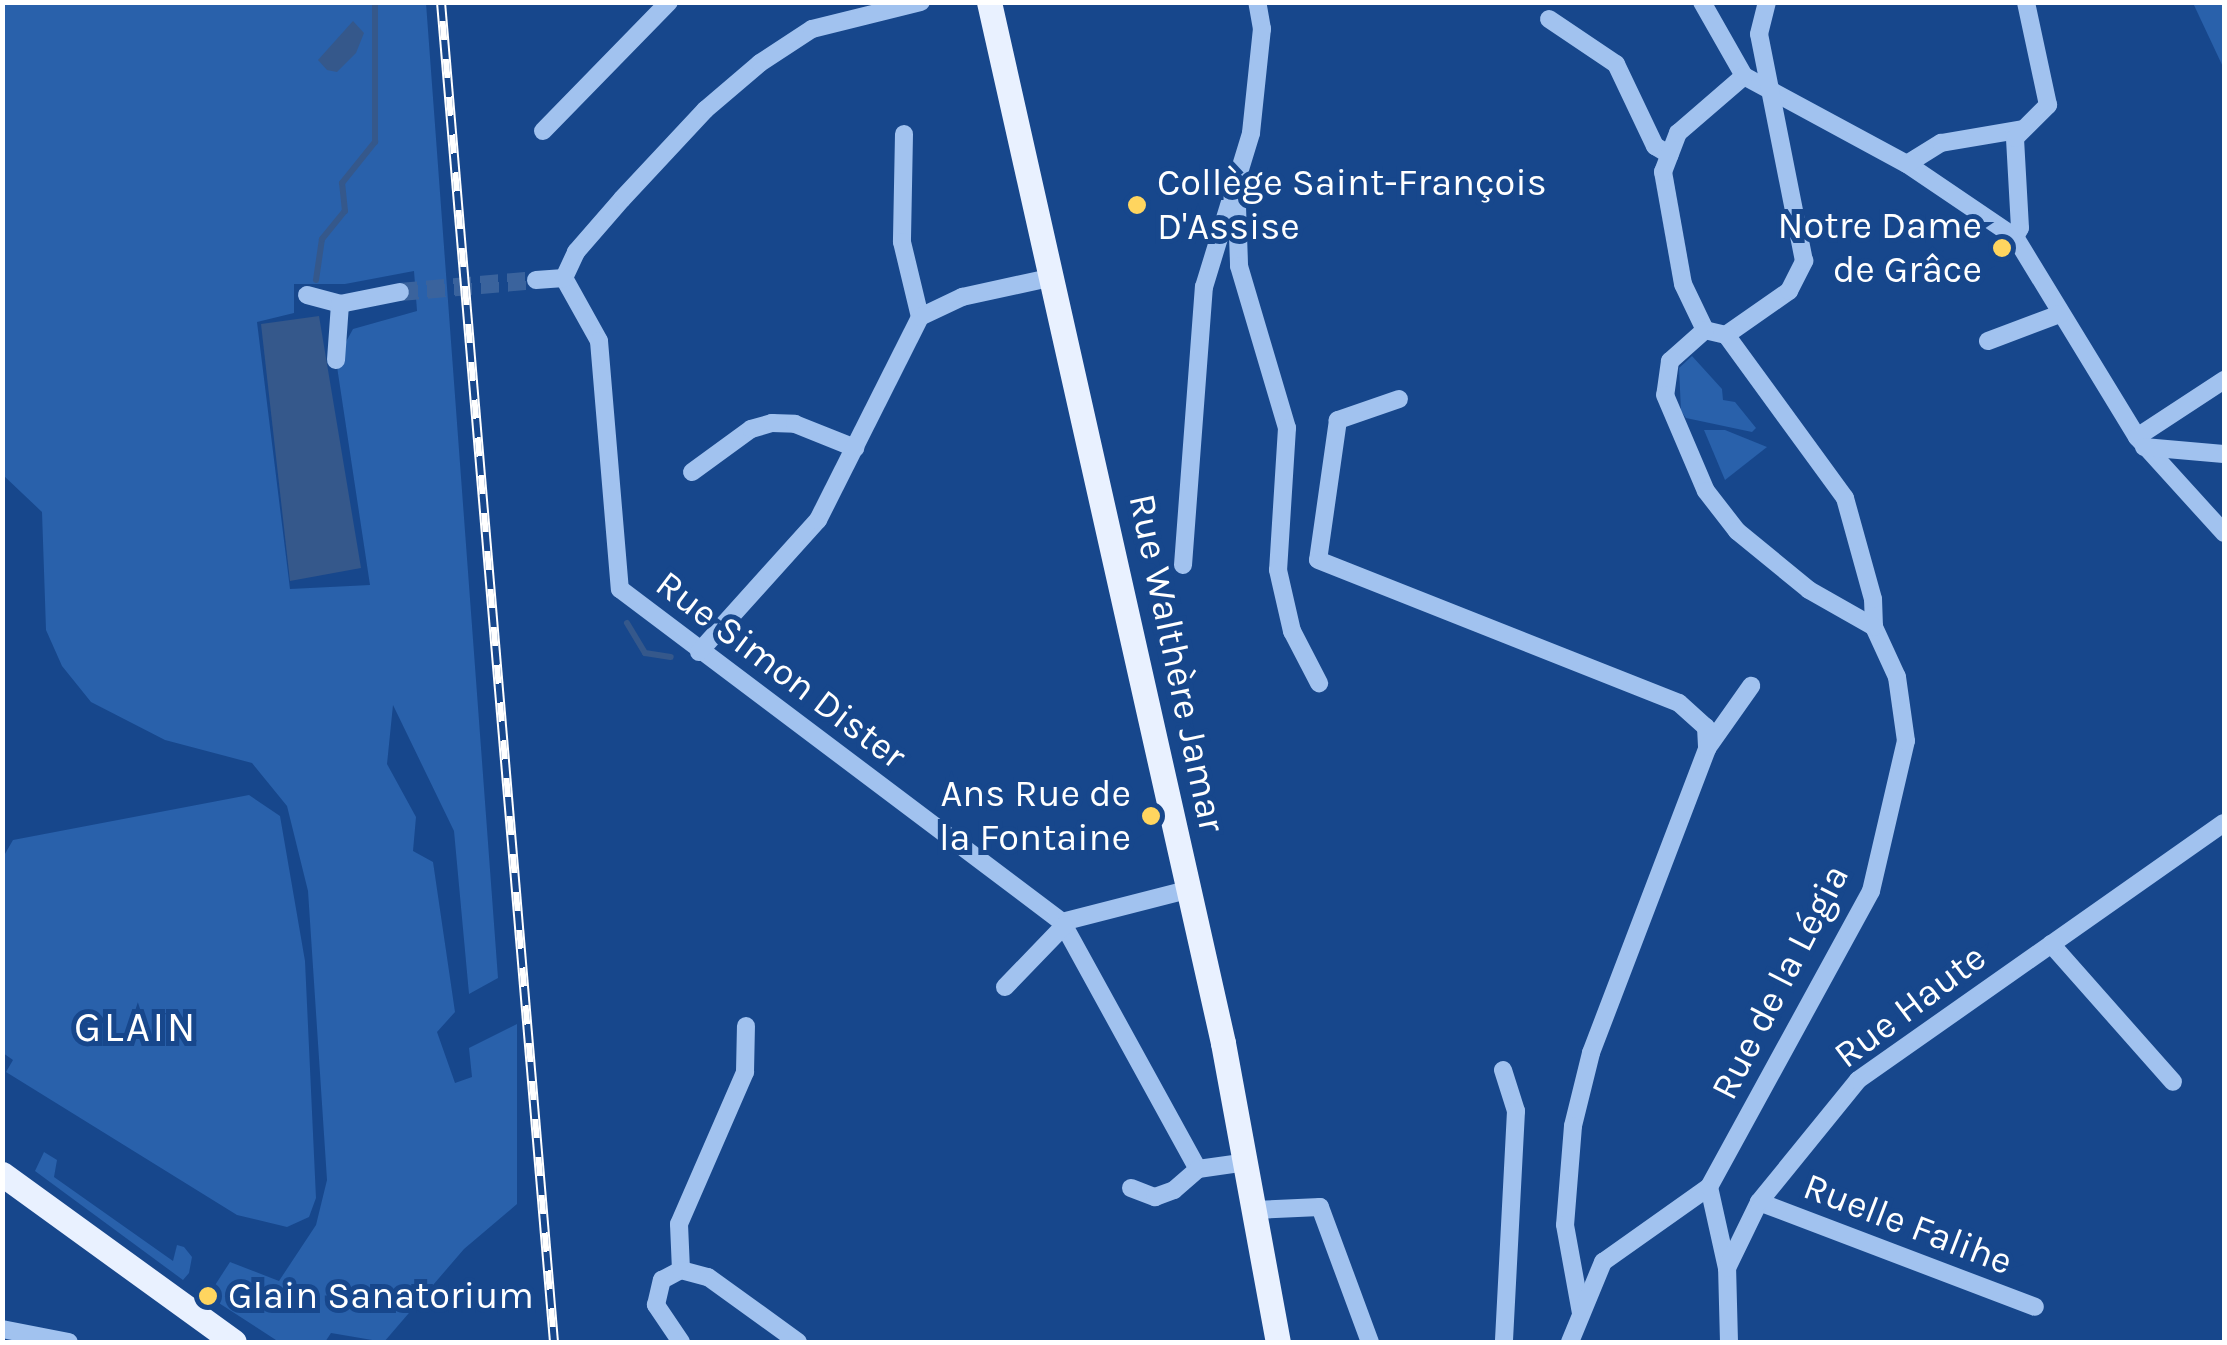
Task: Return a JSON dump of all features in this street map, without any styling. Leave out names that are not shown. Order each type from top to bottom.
[{"type":"main road","name":"Rue Walthère Jamar","points":[[989,2],[1054,277],[1247,1162],[1278,1342]]},
{"type":"main road","points":[[2,1174],[234,1342]]},
{"type":"street","points":[[543,132],[669,2]]},
{"type":"street","points":[[536,280],[564,278],[583,243],[632,188],[706,110],[760,64],[812,29],[921,2]]},
{"type":"street","points":[[1183,566],[1204,287],[1259,85],[1257,2]]},
{"type":"street","points":[[1702,2],[1744,76],[1773,97],[1803,104],[1908,164],[2015,237],[2141,442],[2224,533]]},
{"type":"street","points":[[1705,330],[1726,335],[1789,291],[1804,261],[1759,34],[1767,2]]},
{"type":"street","points":[[2015,237],[2020,228],[2011,158],[2023,129],[2048,105],[2026,2]]},
{"type":"street","points":[[1548,19],[1616,64],[1655,146],[1670,155]]},
{"type":"street","points":[[1705,330],[1677,258],[1663,172],[1678,133],[1744,76]]},
{"type":"street","points":[[1908,164],[1941,143],[2023,129]]},
{"type":"street","points":[[700,652],[811,529],[920,317],[901,226],[904,134]]},
{"type":"street","points":[[1236,178],[1240,266],[1288,428],[1278,570],[1292,631],[1320,683]]},
{"type":"street","points":[[920,317],[962,297],[1054,277]]},
{"type":"street","name":"Rue Simon Dister","points":[[564,278],[599,341],[620,588],[1063,924],[1198,1169]]},
{"type":"street","points":[[307,295],[340,304],[400,292]]},
{"type":"street","points":[[336,360],[340,304]]},
{"type":"street","points":[[1988,341],[2060,314]]},
{"type":"street","points":[[1705,330],[1670,362],[1665,395],[1706,491],[1737,531],[1808,590],[1874,627]]},
{"type":"street","name":"Rue de la Légia","points":[[1709,1186],[1871,892],[1906,740],[1897,677],[1874,627],[1874,599],[1845,498],[1726,335]]},
{"type":"street","points":[[2141,442],[2224,380]]},
{"type":"street","points":[[1399,399],[1338,420],[1318,560],[1694,710],[1706,726],[1707,749]]},
{"type":"street","points":[[692,472],[751,429],[772,423],[856,448]]},
{"type":"street","points":[[2141,442],[2224,454]]},
{"type":"street","points":[[1582,1314],[1565,1225],[1574,1126],[1591,1054],[1707,749],[1723,717],[1751,686]]},
{"type":"street","name":"Rue Haute","points":[[1729,1342],[1727,1268],[1759,1202],[1858,1080],[2224,823]]},
{"type":"street","points":[[1005,988],[1063,924],[1187,890]]},
{"type":"street","points":[[2052,944],[2174,1082]]},
{"type":"street","points":[[681,1270],[679,1224],[745,1072],[746,1026]]},
{"type":"street","points":[[1503,1070],[1516,1111],[1504,1342]]},
{"type":"street","points":[[1130,1188],[1155,1198],[1174,1190],[1198,1169],[1247,1162]]},
{"type":"street","points":[[1570,1342],[1603,1262],[1709,1186],[1727,1268]]},
{"type":"street","name":"Ruelle Falihe","points":[[1759,1202],[2035,1307]]},
{"type":"street","points":[[1254,1210],[1320,1207],[1370,1342]]},
{"type":"street","points":[[681,1342],[656,1305],[662,1280],[681,1270],[708,1277],[798,1342]]},
{"type":"street","points":[[2,1329],[59,1341]]},
{"type":"shaded area","points":[[2,3],[426,3],[498,978],[469,994],[454,831],[393,705],[387,764],[416,817],[413,851],[433,862],[455,1012],[437,1032],[455,1083],[472,1077],[469,1048],[517,1024],[517,1204],[464,1249],[384,1342],[331,1333],[325,1342],[279,1342],[208,1296],[230,1262],[279,1281],[316,1225],[327,1180],[308,891],[287,806],[252,763],[165,740],[91,702],[62,666],[46,630],[42,512],[3,475]],"holes":[[[414,271],[417,311],[353,329],[336,360],[370,585],[290,589],[257,322],[294,313],[294,284],[345,284]]]},
{"type":"shaded area","points":[[2193,3],[2224,3],[2224,69]]},
{"type":"shaded area","points":[[353,21],[364,33],[356,53],[337,72],[327,70],[318,60]]},
{"type":"shaded area","points":[[319,316],[361,568],[290,581],[261,324]]},
{"type":"shaded area","points":[[1692,356],[1722,389],[1723,400],[1735,402],[1756,428],[1752,432],[1686,418],[1681,411],[1679,368]]},
{"type":"shaded area","points":[[1704,430],[1725,430],[1767,447],[1725,480]]},
{"type":"shaded area","points":[[249,795],[280,816],[305,961],[316,1198],[309,1217],[287,1227],[237,1215],[6,1072],[13,1060],[3,1053],[2,859],[13,840]]},
{"type":"shaded area","points":[[44,1152],[57,1160],[54,1177],[173,1261],[177,1245],[184,1247],[192,1257],[189,1273],[183,1280],[35,1171]]},
{"type":"waterway","points":[[316,280],[322,239],[345,211],[342,183],[375,142],[375,2]]},
{"type":"waterway","points":[[627,623],[645,653],[671,657]]},
{"type":"tunnel","points":[[400,292],[536,280]]},
{"type":"railway","points":[[441,2],[554,1342]]},
{"type":"place","name":"Collège Saint-François D'Assise","points":[[1137,205]]},
{"type":"place","name":"Notre Dame de Grâce","points":[[2002,248]]},
{"type":"place","name":"Ans Rue de la Fontaine","points":[[1151,816]]},
{"type":"place","name":"Glain Sanatorium","points":[[208,1296]]},
{"type":"district","name":"GLAIN","points":[[136,1027]]}]
